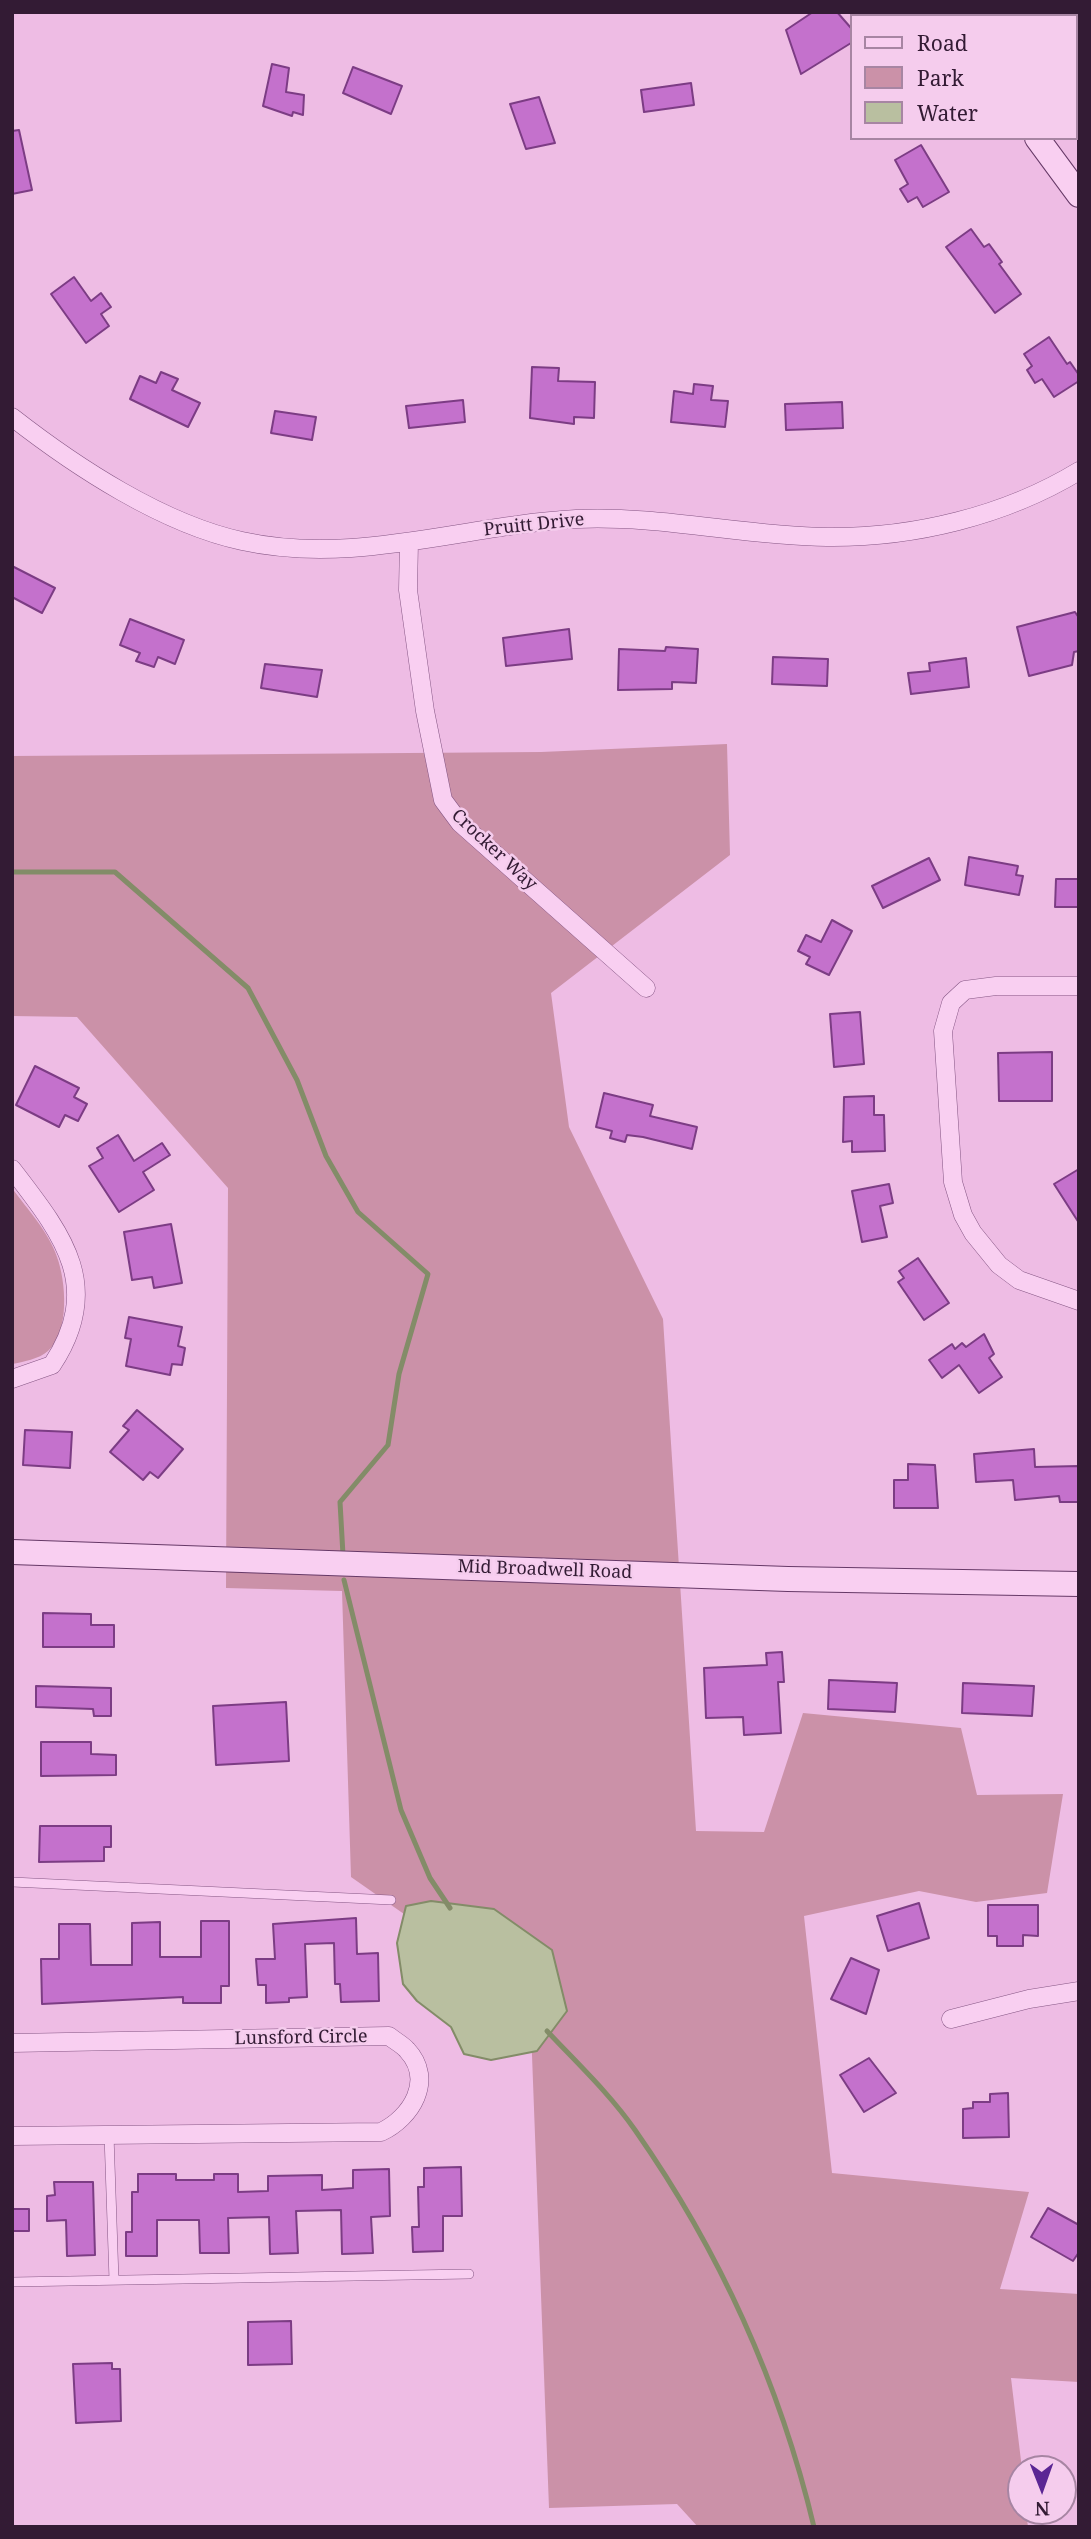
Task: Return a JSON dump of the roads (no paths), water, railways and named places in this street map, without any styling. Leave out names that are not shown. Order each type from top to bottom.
[{"type":"street","points":[[1038,140],[1079,195]]},
{"type":"street","name":"Pruitt Drive","points":[[12,417],[44,442],[134,497],[192,526],[242,541],[299,550],[351,550],[409,543],[509,525],[577,519],[643,521],[825,537],[876,536],[934,527],[999,509],[1079,471]]},
{"type":"street","name":"Crocker Way","points":[[409,543],[410,603],[425,711],[443,800],[460,822],[646,988]]},
{"type":"street","points":[[1079,986],[996,986],[965,990],[951,1003],[943,1031],[953,1182],[963,1215],[973,1233],[999,1265],[1019,1280],[1079,1301]]},
{"type":"street","points":[[12,1169],[58,1230],[69,1252],[75,1286],[71,1330],[52,1365],[38,1372],[12,1378]]},
{"type":"street","name":"Mid Broadwell Road","points":[[12,1552],[788,1579],[1079,1584]]},
{"type":"street","points":[[951,2019],[1029,1998],[1079,1991]]},
{"type":"street","name":"Lunsford Circle","points":[[12,2043],[389,2036],[409,2051],[418,2073],[418,2097],[399,2124],[381,2132],[12,2136]]},
{"type":"lane","points":[[12,1882],[391,1900]]},
{"type":"lane","points":[[109,2135],[114,2280]]},
{"type":"lane","points":[[12,2282],[469,2274]]},
{"type":"water","points":[[431,1901],[494,1909],[552,1950],[567,2011],[537,2051],[491,2060],[464,2054],[451,2027],[417,2001],[403,1984],[397,1943],[406,1906]]},
{"type":"waterway","points":[[12,872],[115,872],[248,988],[297,1080],[326,1156],[358,1212],[428,1274],[399,1374],[388,1445],[340,1502],[343,1555]]},
{"type":"waterway","points":[[344,1580],[401,1810],[430,1878],[450,1908]]},
{"type":"waterway","points":[[547,2031],[604,2091],[635,2130],[694,2223],[720,2271],[765,2371],[800,2474],[814,2527]]}]
